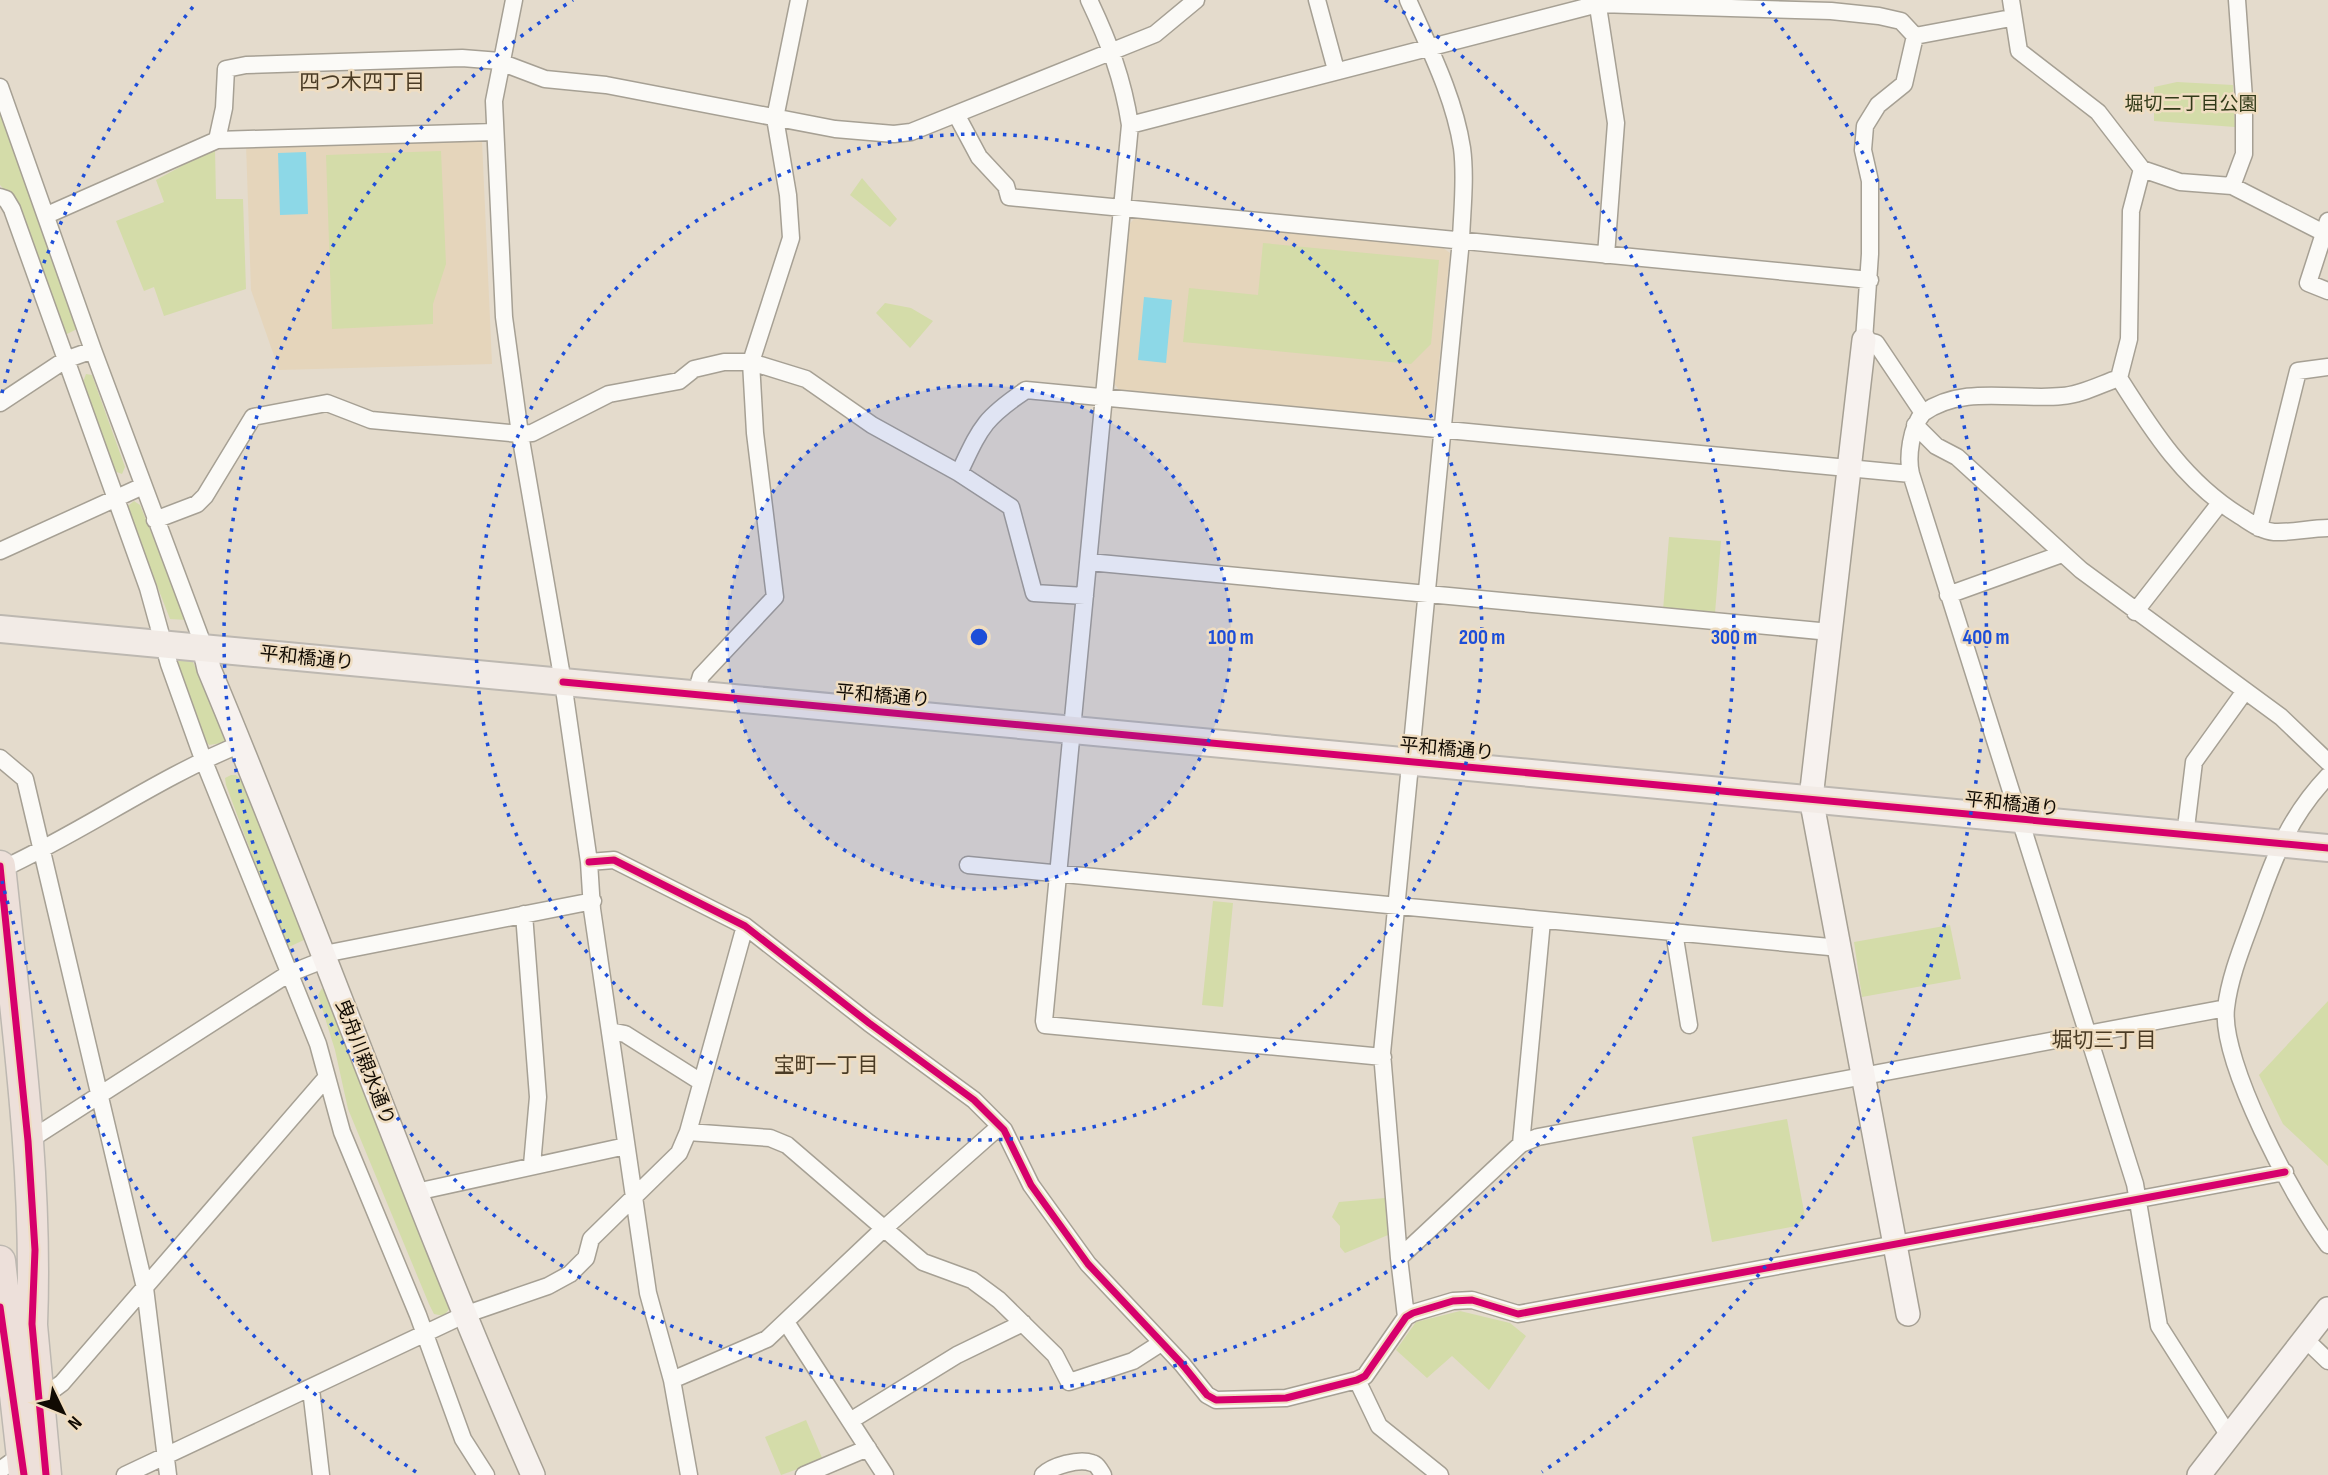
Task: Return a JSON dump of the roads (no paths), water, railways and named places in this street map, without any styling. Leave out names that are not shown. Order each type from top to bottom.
[{"type":"highway","points":[[0,868],[21,1149]]},
{"type":"highway","points":[[0,1022],[35,1250],[12,1321],[13,1453]]},
{"type":"highway","points":[[0,1261],[12,1321],[39,1400],[46,1475]]},
{"type":"main road","name":"平和橋通り","points":[[0,629],[2328,848]]},
{"type":"street","points":[[514,0],[494,101],[504,317],[520,434],[563,682],[589,862],[592,909],[648,1293],[672,1380],[689,1475]]},
{"type":"street","points":[[696,694],[701,676],[775,597],[754,421],[751,362],[791,238],[788,195],[775,118],[799,0]]},
{"type":"street","points":[[1089,0],[1113,50],[1124,87],[1129,125],[1045,1025],[1383,1057]]},
{"type":"street","points":[[217,141],[225,108],[226,69],[246,65],[462,58],[500,62],[545,79],[606,85],[835,129],[894,134],[911,132],[1155,34],[1196,0]]},
{"type":"street","points":[[1317,0],[1336,70]]},
{"type":"street","points":[[1406,1317],[1383,1057],[1461,240],[1462,150],[1449,97],[1408,0]]},
{"type":"street","points":[[2011,0],[2011,18],[2018,51],[2098,112],[2142,169],[2180,182],[2231,187],[2326,227],[2308,283],[2328,291]]},
{"type":"street","points":[[2231,187],[2244,154],[2244,98],[2237,0]]},
{"type":"street","points":[[1129,125],[1598,2],[1829,5],[1901,21],[1915,36]]},
{"type":"street","points":[[1598,2],[1616,123],[1605,255]]},
{"type":"street","points":[[1915,36],[2011,18]]},
{"type":"street","points":[[1908,1314],[1811,798],[1870,280],[1870,181],[1863,150],[1865,126],[1878,105],[1904,84],[1915,36]]},
{"type":"street","points":[[0,87],[93,350],[204,647]]},
{"type":"street","points":[[956,114],[979,157],[1006,186],[1009,197],[1870,280]]},
{"type":"street","points":[[47,215],[217,141],[495,132]]},
{"type":"street","points":[[2142,169],[2131,211],[2129,339],[2119,379],[2154,434],[2193,481],[2220,503],[2259,528],[2273,532],[2328,528]]},
{"type":"street","points":[[0,197],[6,200],[12,209],[116,499],[203,759],[318,1044],[342,1132],[425,1335],[463,1439],[486,1475]]},
{"type":"street","points":[[1864,340],[1876,343],[1936,446],[1957,457],[2062,554],[2135,612],[2281,717],[2328,762]]},
{"type":"street","points":[[0,403],[65,360],[93,350]]},
{"type":"street","points":[[155,520],[197,503],[205,496],[253,418],[327,403],[371,420],[532,433],[609,394],[680,381],[694,369],[724,362],[751,362],[806,379],[872,425],[959,473],[1011,507],[1034,593],[1085,597]]},
{"type":"street","points":[[2259,528],[2298,370],[2328,367]]},
{"type":"street","points":[[2119,379],[2064,397],[1982,395],[1948,401],[1919,419],[1909,465],[2137,1198],[2159,1326],[2229,1436]]},
{"type":"street","points":[[959,473],[981,427],[993,412],[1026,390],[1911,474]]},
{"type":"street","points":[[0,551],[143,486]]},
{"type":"street","points":[[2135,612],[2220,503]]},
{"type":"street","points":[[1948,595],[2062,554]]},
{"type":"street","points":[[1088,562],[1830,632]]},
{"type":"street","name":"曳舟川親水通り","points":[[204,647],[464,1315],[533,1475]]},
{"type":"street","points":[[2185,836],[2194,762],[2245,691]]},
{"type":"street","points":[[0,868],[42,851],[203,759],[241,744]]},
{"type":"street","points":[[0,758],[25,779],[145,1288],[168,1475]]},
{"type":"street","points":[[2328,776],[2309,796],[2279,844],[2235,971],[2226,1008],[2229,1041],[2235,1064],[2261,1128],[2328,1245]]},
{"type":"street","points":[[589,862],[614,860],[746,926],[861,1017],[974,1100],[1000,1126],[1031,1185],[1088,1264],[1182,1364],[1200,1388],[1216,1400],[1286,1398],[1357,1380],[1365,1376],[1406,1317],[1435,1305],[1472,1300],[1518,1314],[2285,1171]]},
{"type":"street","points":[[968,865],[1542,922],[1840,948]]},
{"type":"street","points":[[21,1149],[288,974],[325,956],[593,901]]},
{"type":"street","points":[[524,914],[538,1097],[532,1165]]},
{"type":"street","points":[[1521,1144],[1542,922]]},
{"type":"street","points":[[125,1475],[464,1315],[548,1286],[570,1274],[586,1258],[591,1239],[679,1153],[688,1132],[746,926]]},
{"type":"street","points":[[1674,932],[1689,1025]]},
{"type":"street","points":[[1399,1258],[1521,1144],[1538,1137],[2226,1008]]},
{"type":"street","points":[[610,1031],[625,1034],[701,1082]]},
{"type":"street","points":[[39,1400],[56,1390],[326,1078]]},
{"type":"street","points":[[672,1380],[767,1339],[1000,1126]]},
{"type":"street","points":[[688,1132],[770,1138],[788,1146],[923,1262],[972,1280],[1023,1323],[1055,1355],[1069,1382],[1133,1361],[1161,1343]]},
{"type":"street","points":[[416,1192],[626,1146]]},
{"type":"street","points":[[2199,1475],[2328,1308]]},
{"type":"street","points":[[786,1321],[885,1475]]},
{"type":"street","points":[[850,1421],[957,1355],[1023,1323]]},
{"type":"street","points":[[2305,1339],[2328,1361]]},
{"type":"street","points":[[1357,1380],[1379,1426],[1435,1473]]},
{"type":"street","points":[[311,1389],[321,1475]]},
{"type":"street","points":[[804,1475],[868,1448]]},
{"type":"street","points":[[1043,1475],[1051,1468],[1088,1461],[1095,1464],[1103,1475]]},
{"type":"water","points":[[306,152],[308,214],[280,215],[278,153]]},
{"type":"water","points":[[1144,297],[1172,300],[1166,363],[1138,360]]},
{"type":"district","name":"四つ木四丁目","points":[[362,82]]},
{"type":"district","name":"堀切三丁目","points":[[2104,1040]]},
{"type":"district","name":"宝町一丁目","points":[[826,1065]]},
{"type":"park label","name":"堀切二丁目公園","points":[[2191,103]]}]
